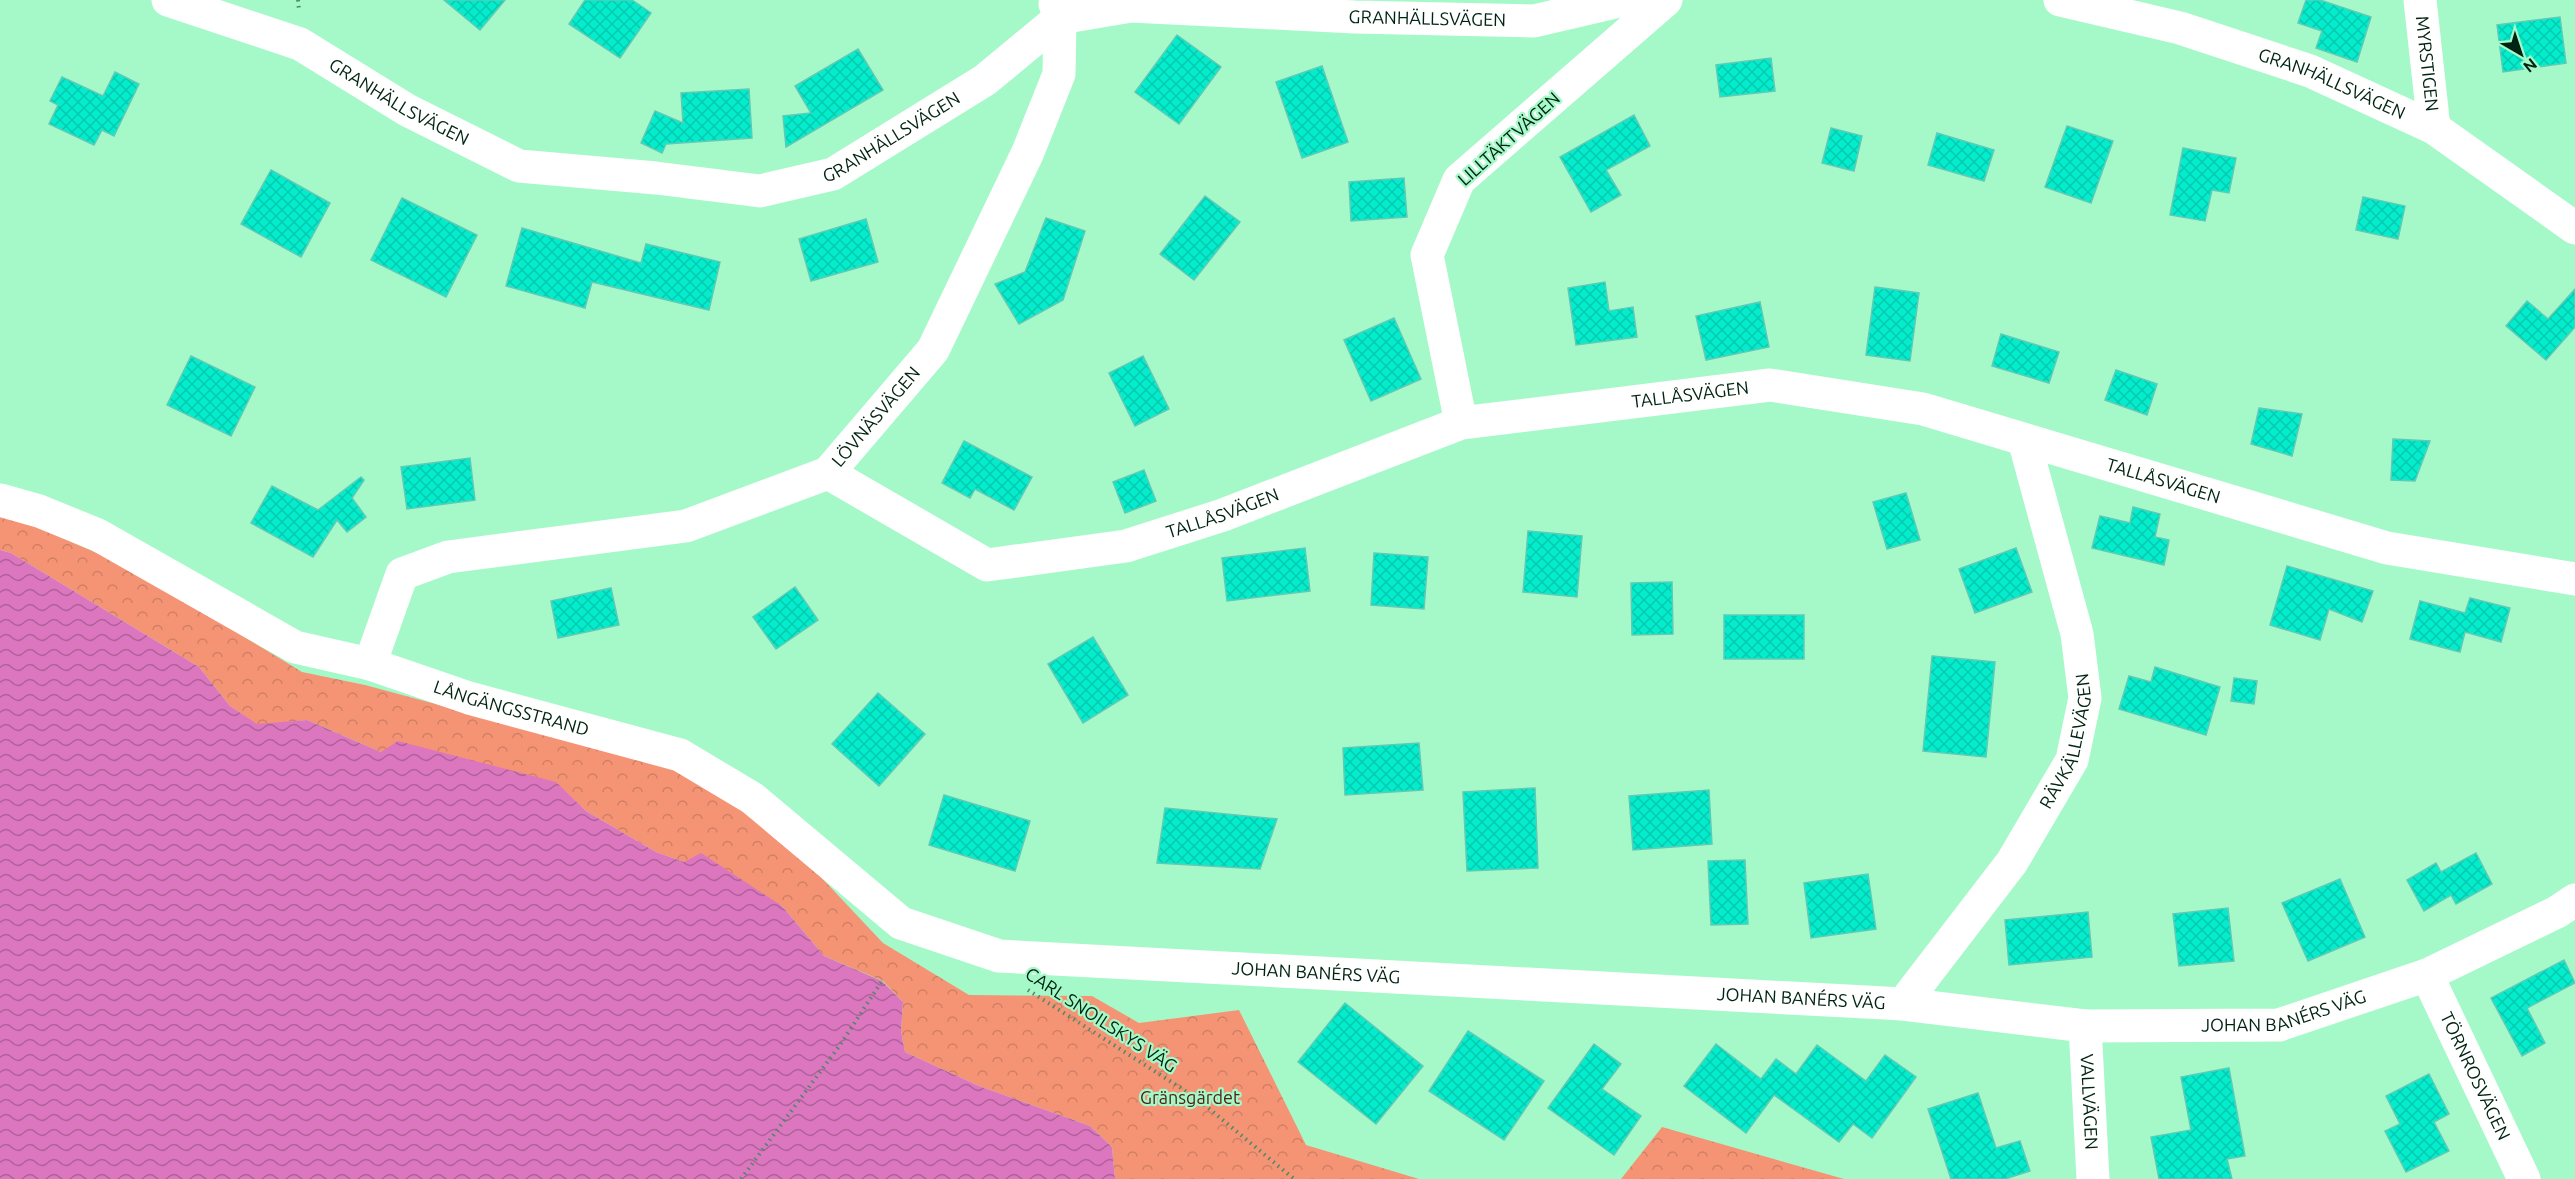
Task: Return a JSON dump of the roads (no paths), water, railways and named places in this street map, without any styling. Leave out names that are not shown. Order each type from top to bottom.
[{"type":"street","name":"GRANHÄLLSVÄGEN","points":[[168,0],[300,44],[407,110],[519,166],[656,178],[760,191],[833,174],[985,80],[1057,9],[1131,6],[1354,17],[1534,21],[1624,0]]},
{"type":"street","name":"LILLTÄKTVÄGEN","points":[[1461,423],[1427,255],[1459,180],[1666,0]]},
{"type":"street","name":"GRANHÄLLSVÄGEN","points":[[2060,0],[2180,28],[2310,71],[2434,128],[2575,228]]},
{"type":"street","name":"MYRSTIGEN","points":[[2420,0],[2434,128]]},
{"type":"street","name":"LÖVNÄSVÄGEN","points":[[370,664],[402,574],[448,557],[686,526],[828,473],[933,350],[1028,152],[1059,74],[1057,9]]},
{"type":"street","name":"TALLÅSVÄGEN","points":[[828,473],[987,565],[1126,546],[1223,514],[1461,423],[1770,385],[1923,409],[2387,548],[2575,579]]},
{"type":"street","name":"RÄVKÄLLEVÄGEN","points":[[1903,1004],[2012,862],[2072,760],[2085,698],[2077,634],[2024,440]]},
{"type":"street","name":"LÅNGÄNGSSTRAND","points":[[0,500],[39,511],[98,535],[296,647],[370,664],[468,698],[680,755],[752,798],[902,923],[999,956]]},
{"type":"street","name":"JOHAN BANÉRS VÄG","points":[[999,956],[1903,1004],[2085,1026],[2279,1024],[2427,975],[2557,912],[2575,900]]},
{"type":"street","name":"TÖRNROSVÄGEN","points":[[2427,975],[2524,1179]]},
{"type":"street","name":"VALLVÄGEN","points":[[2085,1026],[2093,1179]]},
{"type":"water","points":[[0,550],[11,553],[199,667],[230,706],[257,724],[307,720],[381,752],[398,741],[556,782],[586,811],[656,852],[684,862],[701,853],[782,906],[824,956],[882,981],[903,1002],[901,1031],[905,1052],[979,1086],[1090,1126],[1112,1147],[1115,1179],[0,1179]]},
{"type":"park label","name":"Gränsgärdet","points":[[1190,1098]]}]
